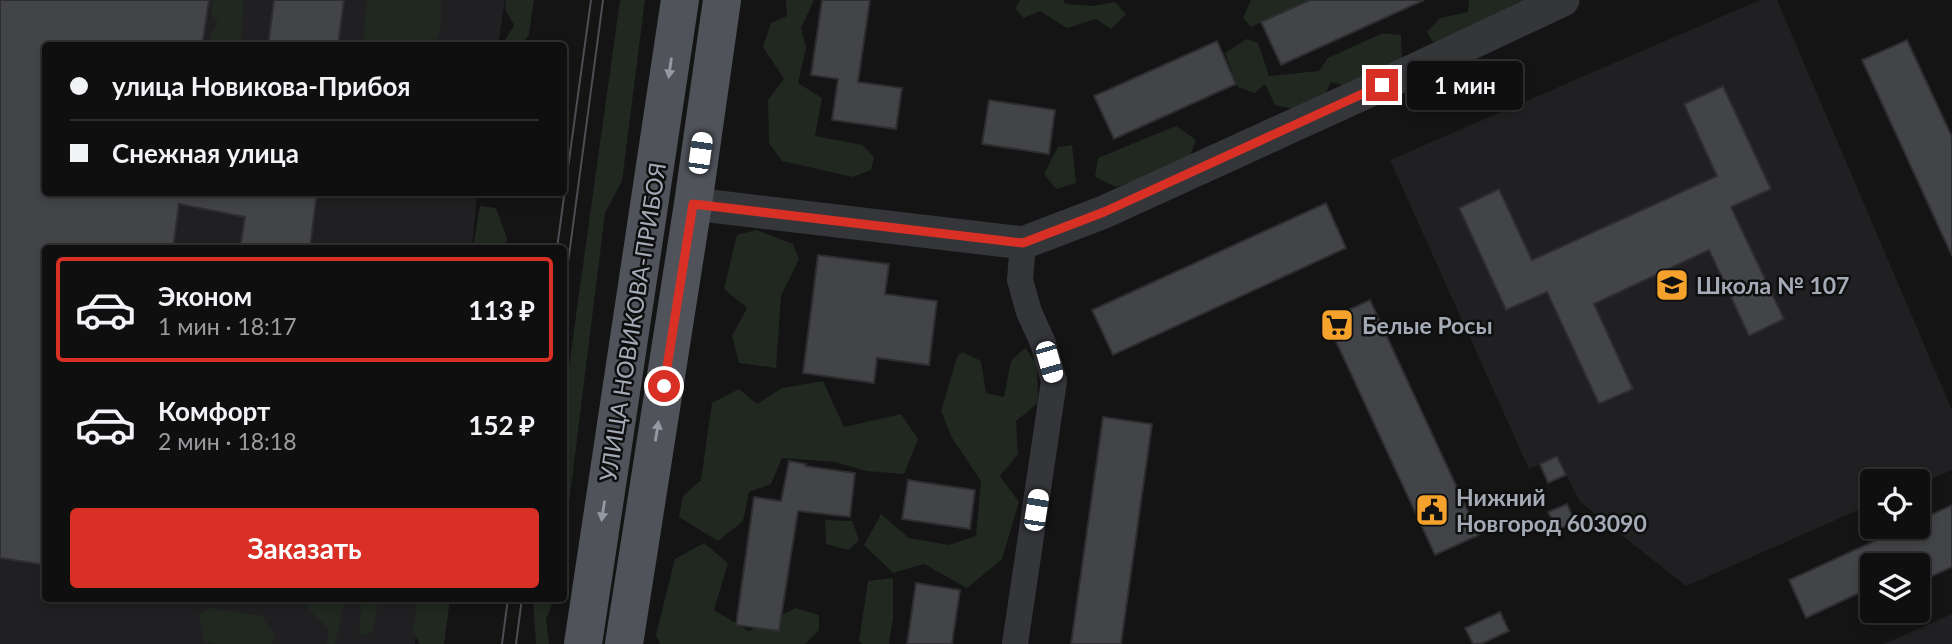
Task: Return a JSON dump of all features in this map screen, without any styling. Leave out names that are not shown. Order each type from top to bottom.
[{"type":"main road","name":"УЛИЦА НОВИКОВА-ПРИБОЯ","points":[[583,644],[680,0]]},
{"type":"main road","name":"УЛИЦА НОВИКОВА-ПРИБОЯ","points":[[624,644],[722,0]]},
{"type":"street","points":[[693,204],[1023,243],[1104,212],[1563,0]]},
{"type":"street","points":[[1015,644],[1054,381],[1044,343],[1029,312],[1020,280],[1023,243]]},
{"type":"shaded area","points":[[0,0],[505,0],[498,42],[42,42],[42,196],[477,196],[472,245],[42,245],[42,602],[422,602],[415,644],[0,644]]},
{"type":"shaded area","points":[[213,0],[243,0],[241,42],[211,42],[209,39],[218,22],[211,14]]},
{"type":"shaded area","points":[[367,0],[441,0],[441,25],[437,42],[363,42]]},
{"type":"shaded area","points":[[506,0],[534,0],[529,34],[525,42],[504,42],[514,25],[505,9]]},
{"type":"shaded area","points":[[620,0],[645,0],[622,181],[605,213],[567,520],[567,380]]},
{"type":"shaded area","points":[[786,0],[814,0],[801,28],[806,48],[798,83],[822,98],[815,136],[862,145],[874,157],[871,170],[853,177],[782,161],[769,143],[768,100],[784,79],[763,47],[771,23],[787,16]]},
{"type":"shaded area","points":[[1020,0],[1063,0],[1065,4],[1093,6],[1115,2],[1126,14],[1111,29],[1096,19],[1067,28],[1040,11],[1024,18],[1015,9]]},
{"type":"shaded area","points":[[1251,0],[1311,0],[1251,27],[1243,18]]},
{"type":"shaded area","points":[[1469,0],[1539,0],[1527,9],[1495,13],[1458,42],[1433,42],[1427,32],[1440,18],[1468,12]]},
{"type":"shaded area","name":"Школа № 107","points":[[1760,0],[1777,0],[1952,410],[1952,470],[1930,480],[1930,469],[1860,469],[1860,509],[1686,586],[1580,502],[1566,475],[1548,483],[1540,464],[1529,469],[1390,160]]},
{"type":"shaded area","points":[[1383,33],[1401,35],[1402,64],[1347,86],[1331,82],[1323,99],[1298,110],[1275,105],[1265,84],[1255,93],[1238,87],[1225,53],[1247,39],[1258,43],[1269,76],[1319,71],[1328,58]]},
{"type":"shaded area","points":[[1176,126],[1196,140],[1187,163],[1116,187],[1095,177],[1098,158]]},
{"type":"shaded area","points":[[1072,145],[1076,183],[1056,189],[1044,174],[1058,147]]},
{"type":"shaded area","points":[[480,206],[496,208],[507,238],[506,245],[474,245]]},
{"type":"shaded area","points":[[756,230],[793,244],[799,259],[781,296],[776,368],[739,363],[732,336],[747,308],[724,289],[737,235]]},
{"type":"shaded area","points":[[1025,348],[1037,364],[1038,403],[1016,421],[1018,454],[1000,476],[1019,502],[1002,559],[967,588],[924,564],[893,573],[864,545],[881,514],[909,538],[949,545],[976,536],[981,481],[952,438],[941,411],[957,357],[962,352],[981,361],[986,393],[1004,397],[1011,361]]},
{"type":"shaded area","points":[[823,381],[844,427],[901,414],[918,439],[904,474],[866,471],[835,462],[782,458],[771,484],[749,492],[743,521],[718,541],[679,517],[683,496],[701,480],[712,403],[739,389],[757,404],[782,388]]},
{"type":"shaded area","points":[[825,520],[852,521],[859,540],[848,550],[826,544]]},
{"type":"shaded area","points":[[704,543],[728,563],[714,610],[749,631],[796,608],[819,615],[819,630],[805,644],[660,644],[656,635],[675,559]]},
{"type":"shaded area","points":[[893,578],[893,618],[889,644],[863,644],[859,641],[868,581]]},
{"type":"shaded area","points":[[302,602],[344,602],[335,644],[327,644],[329,629]]},
{"type":"shaded area","points":[[362,602],[378,602],[373,632],[359,636]]},
{"type":"shaded area","points":[[418,602],[450,602],[444,644],[420,644],[413,632]]},
{"type":"shaded area","points":[[533,602],[553,602],[546,619],[549,644],[536,644]]},
{"type":"shaded area","points":[[208,608],[262,616],[275,636],[272,644],[204,642],[199,615]]},
{"type":"shaded area","points":[[1952,614],[1952,644],[1884,644]]},
{"type":"building","points":[[0,0],[209,0],[203,42],[42,42],[42,196],[316,196],[310,245],[240,245],[245,217],[179,204],[173,245],[42,245],[42,564],[0,558]]},
{"type":"building","points":[[274,0],[344,0],[339,42],[269,42]]},
{"type":"building","points":[[822,0],[870,0],[858,82],[902,88],[896,129],[832,120],[838,79],[811,75]]},
{"type":"building","points":[[1310,0],[1424,0],[1281,65],[1261,22]]},
{"type":"building","points":[[1907,40],[1952,137],[1952,256],[1862,60]]},
{"type":"building","points":[[1217,41],[1236,84],[1114,139],[1094,96]]},
{"type":"building","points":[[1723,86],[1771,189],[1731,207],[1784,319],[1749,336],[1709,250],[1594,304],[1633,389],[1599,404],[1547,292],[1506,310],[1459,208],[1499,189],[1532,260],[1717,176],[1684,104]]},
{"type":"building","points":[[989,100],[1055,110],[1049,154],[982,144]]},
{"type":"building","points":[[1326,203],[1346,248],[1113,355],[1092,310]]},
{"type":"building","points":[[818,255],[889,264],[885,294],[937,301],[929,365],[877,358],[874,383],[803,373]]},
{"type":"building","points":[[1370,300],[1479,535],[1435,555],[1326,320]]},
{"type":"building","points":[[1103,417],[1152,424],[1121,644],[1071,644]]},
{"type":"building","points":[[1557,456],[1566,475],[1548,483],[1540,464]]},
{"type":"building","points":[[789,461],[855,473],[850,517],[798,511],[779,631],[736,625],[754,497],[781,501]]},
{"type":"building","points":[[908,480],[975,490],[970,529],[902,519]]},
{"type":"building","points":[[1567,504],[1575,522],[1557,530],[1548,512]]},
{"type":"building","points":[[1952,505],[1952,567],[1930,577],[1930,553],[1860,553],[1860,593],[1806,618],[1789,580],[1879,539],[1930,539],[1930,515]]},
{"type":"building","points":[[916,583],[960,590],[952,644],[907,644]]},
{"type":"building","points":[[1500,612],[1509,631],[1481,644],[1473,644],[1465,628]]},
{"type":"tram line","points":[[567,175],[591,0]]},
{"type":"tram line","points":[[567,270],[603,0]]},
{"type":"tram line","points":[[557,245],[564,196]]},
{"type":"tram line","points":[[502,644],[507,602]]},
{"type":"tram line","points":[[516,644],[521,602]]},
{"type":"place","name":"Школа № 107","points":[[1672,285]]},
{"type":"place","name":"Белые Росы","points":[[1337,325]]},
{"type":"place","name":"Нижний Новгород 603090","points":[[1432,510]]},
{"type":"route","points":[[664,386],[693,204],[1023,243],[1104,212],[1382,85]]}]
